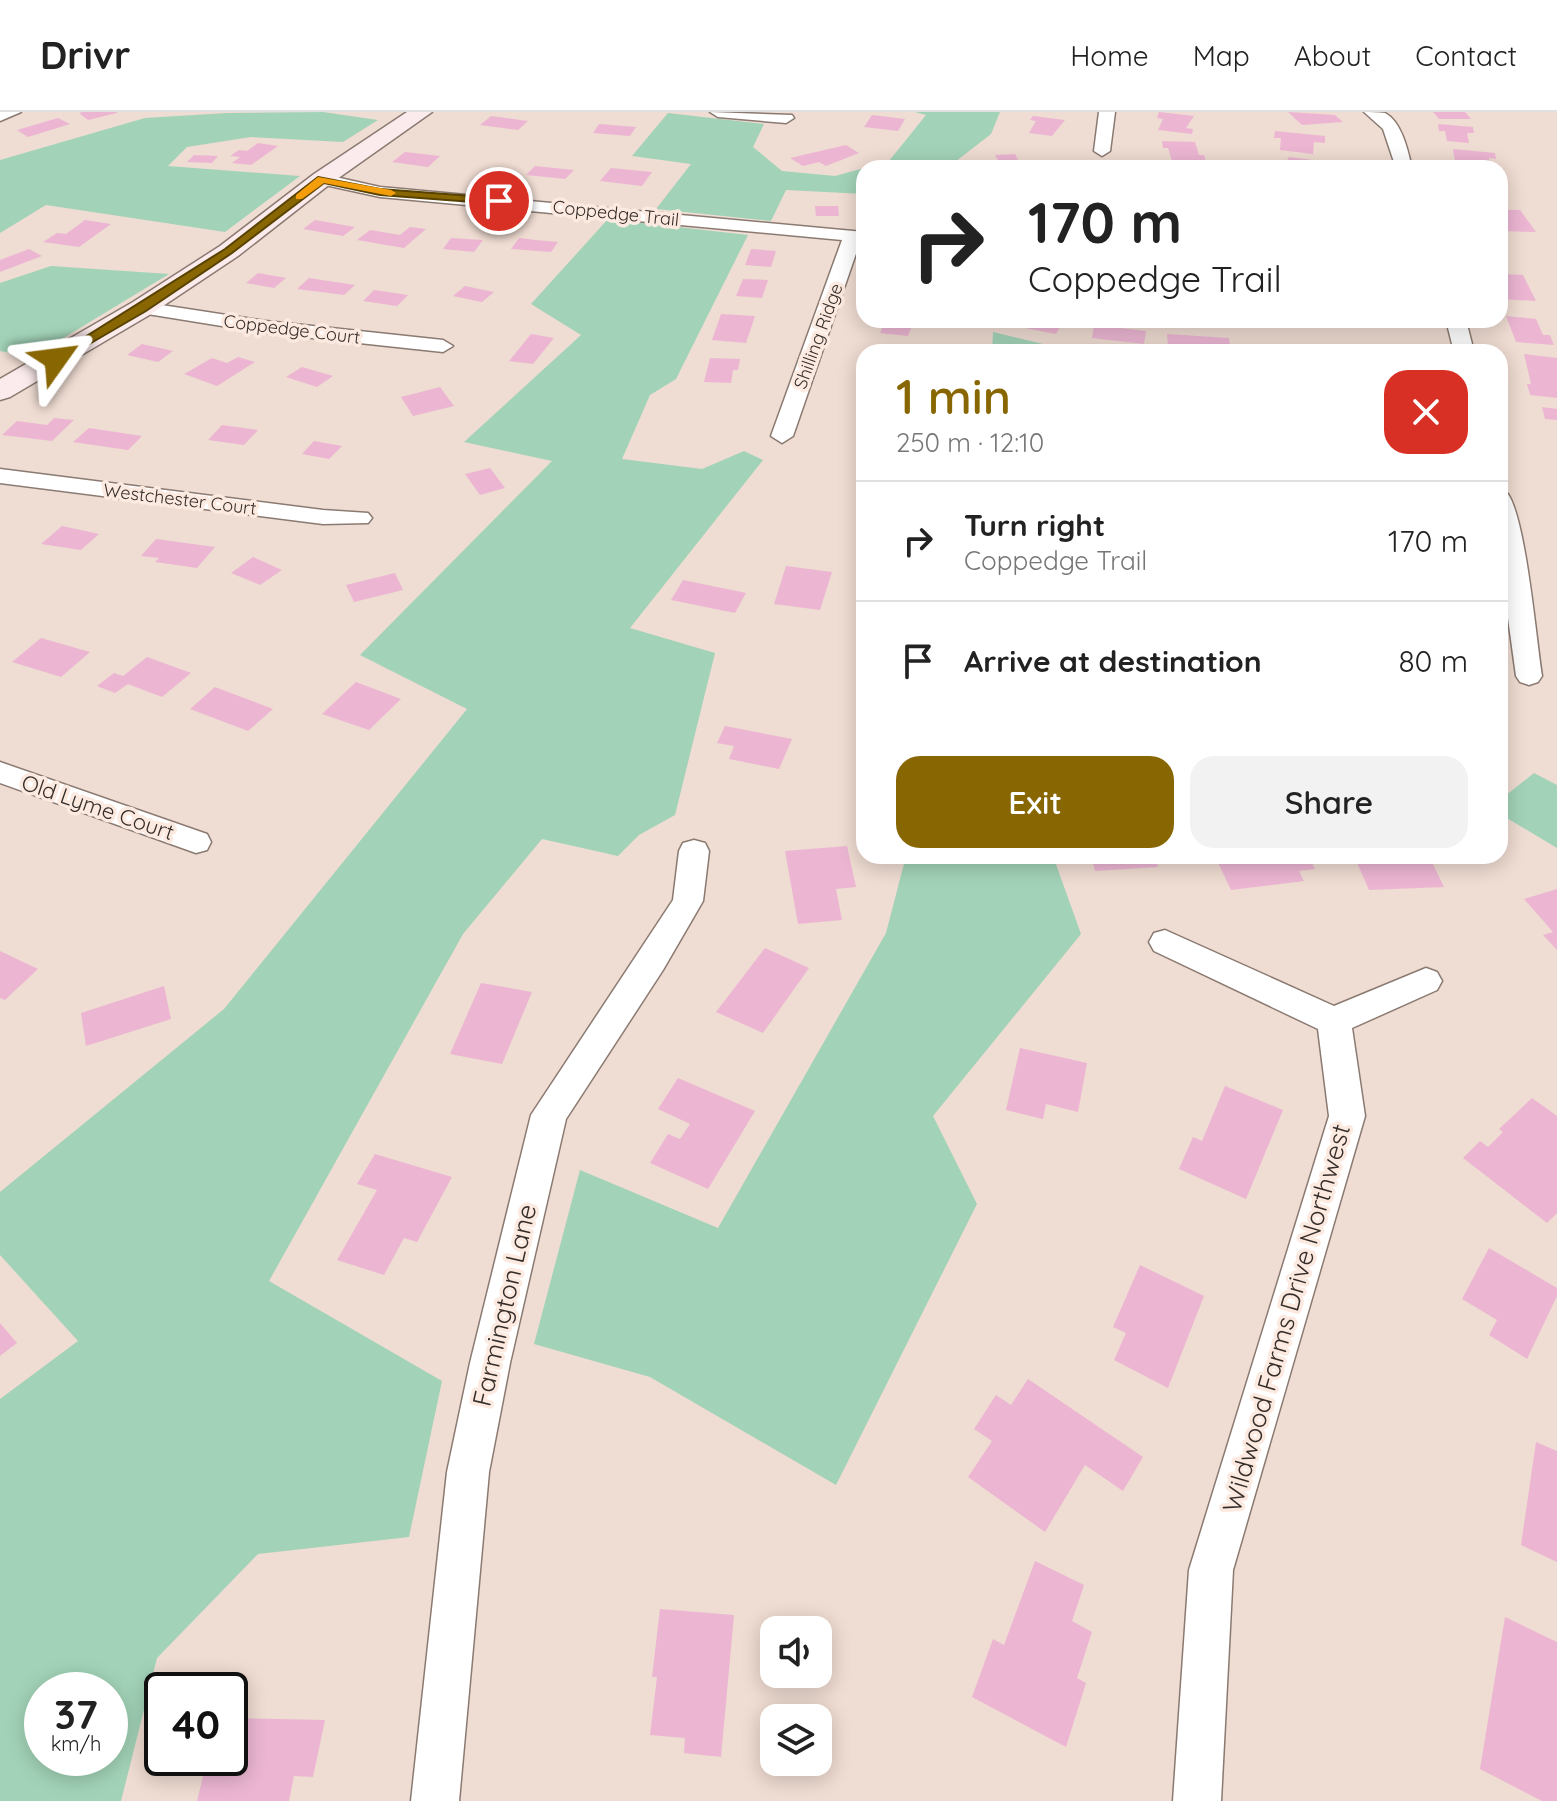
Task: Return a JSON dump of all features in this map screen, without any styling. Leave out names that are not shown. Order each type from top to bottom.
[{"type":"street","points":[[0,116],[13,112]]},
{"type":"street","points":[[0,391],[142,308],[229,251],[322,179],[421,112]]},
{"type":"street","points":[[718,112],[786,118]]},
{"type":"street","points":[[1102,151],[1107,112]]},
{"type":"street","points":[[1372,112],[1383,118],[1391,129],[1401,160]]},
{"type":"street","name":"Coppedge Trail","points":[[322,179],[380,192],[856,236]]},
{"type":"street","name":"Shilling Ridge","points":[[782,436],[856,244]]},
{"type":"street","name":"Coppedge Court","points":[[142,308],[266,327],[443,346]]},
{"type":"street","name":"Westchester Court","points":[[0,476],[323,517],[360,518]]},
{"type":"street","points":[[1508,554],[1529,676]]},
{"type":"street","name":"Old Lyme Court","points":[[0,772],[196,842]]},
{"type":"street","name":"Farmington Lane","points":[[435,1801],[468,1472],[490,1363],[549,1115],[652,961],[688,901],[694,851]]},
{"type":"street","points":[[1165,942],[1334,1021],[1426,981]]},
{"type":"street","name":"Wildwood Farms Drive Northwest","points":[[1197,1801],[1211,1570],[1347,1116],[1334,1021]]},
{"type":"green space","points":[[323,112],[378,120],[343,142],[251,137],[187,147],[168,166],[300,176],[225,232],[46,205],[0,233],[0,160],[145,118]]},
{"type":"green space","points":[[915,112],[1000,112],[991,134],[958,160],[890,160],[926,115]]},
{"type":"green space","points":[[668,113],[764,124],[753,147],[782,171],[835,176],[856,170],[856,194],[786,190],[771,221],[656,209],[691,164],[632,156]]},
{"type":"green space","points":[[608,219],[748,235],[676,379],[650,395],[622,459],[702,469],[744,451],[763,460],[630,628],[715,653],[675,815],[639,835],[618,856],[542,839],[463,934],[269,1281],[442,1381],[409,1537],[258,1554],[157,1658],[153,1672],[144,1672],[144,1710],[128,1773],[128,1672],[24,1672],[24,1776],[127,1776],[121,1801],[0,1801],[0,1399],[78,1341],[0,1255],[0,1192],[224,1009],[467,709],[360,655],[552,461],[464,442],[581,335],[531,304]]},
{"type":"green space","points":[[51,266],[169,274],[32,357],[0,351],[0,283]]},
{"type":"green space","points":[[993,332],[1043,344],[992,344]]},
{"type":"green space","points":[[1534,773],[1557,785],[1557,848],[1508,819],[1508,794]]},
{"type":"green space","points":[[904,864],[1056,864],[1081,934],[933,1116],[977,1204],[836,1485],[650,1377],[534,1344],[580,1170],[718,1228],[886,933]]},
{"type":"building","points":[[1159,112],[1194,116],[1186,128],[1193,129],[1192,134],[1158,130],[1163,119],[1157,118]]},
{"type":"building","points":[[1288,112],[1335,115],[1343,122],[1302,125]]},
{"type":"building","points":[[1433,112],[1465,112],[1471,119],[1439,119]]},
{"type":"building","points":[[79,113],[117,113],[88,120]]},
{"type":"building","points":[[872,115],[905,119],[898,131],[864,127]]},
{"type":"building","points":[[491,116],[528,121],[518,130],[480,125]]},
{"type":"building","points":[[1033,116],[1065,120],[1052,136],[1029,133],[1036,121],[1030,120]]},
{"type":"building","points":[[58,118],[70,124],[28,137],[17,130]]},
{"type":"building","points":[[599,124],[636,127],[630,136],[593,133]]},
{"type":"building","points":[[1438,124],[1473,127],[1474,133],[1467,133],[1469,143],[1447,141],[1445,131],[1439,131]]},
{"type":"building","points":[[1275,131],[1325,136],[1325,143],[1314,142],[1313,154],[1280,150],[1281,138],[1274,138]]},
{"type":"building","points":[[1162,141],[1195,142],[1199,155],[1204,155],[1205,160],[1172,160],[1168,148],[1163,148]]},
{"type":"building","points":[[258,143],[278,146],[251,165],[232,163],[240,157],[230,156],[239,150],[247,151]]},
{"type":"building","points":[[846,145],[859,153],[826,166],[819,162],[803,166],[790,158]]},
{"type":"building","points":[[1453,149],[1495,153],[1496,159],[1489,158],[1455,160]]},
{"type":"building","points":[[405,152],[440,156],[428,167],[392,162]]},
{"type":"building","points":[[1015,154],[1018,160],[998,160],[995,155]]},
{"type":"building","points":[[194,155],[218,156],[212,163],[187,162]]},
{"type":"building","points":[[535,166],[574,170],[565,179],[526,175]]},
{"type":"building","points":[[611,168],[652,172],[642,186],[600,181]]},
{"type":"building","points":[[815,206],[838,206],[839,216],[816,216]]},
{"type":"building","points":[[1508,210],[1520,210],[1536,232],[1508,231]]},
{"type":"building","points":[[85,220],[111,224],[79,247],[43,242],[57,233],[66,234]]},
{"type":"building","points":[[315,220],[355,227],[343,236],[303,229]]},
{"type":"building","points":[[410,227],[426,229],[404,248],[357,240],[370,230],[400,235]]},
{"type":"building","points":[[451,238],[483,240],[474,252],[443,249]]},
{"type":"building","points":[[519,238],[558,242],[551,252],[511,249]]},
{"type":"building","points":[[29,249],[42,256],[0,272],[0,260]]},
{"type":"building","points":[[751,249],[776,251],[771,267],[745,265]]},
{"type":"building","points":[[258,273],[286,278],[274,288],[246,283]]},
{"type":"building","points":[[1508,274],[1523,275],[1536,301],[1508,299]]},
{"type":"building","points":[[309,278],[355,285],[344,295],[297,289]]},
{"type":"building","points":[[743,279],[768,280],[762,298],[736,296]]},
{"type":"building","points":[[465,286],[494,292],[482,302],[453,296]]},
{"type":"building","points":[[374,290],[408,295],[397,306],[363,301]]},
{"type":"building","points":[[721,314],[755,316],[746,343],[712,340]]},
{"type":"building","points":[[1508,316],[1536,319],[1543,335],[1550,335],[1554,345],[1516,342]]},
{"type":"building","points":[[882,328],[911,328],[908,336],[880,333]]},
{"type":"building","points":[[1025,328],[1059,328],[1056,334]]},
{"type":"building","points":[[1094,328],[1146,331],[1144,344],[1092,338]]},
{"type":"building","points":[[531,334],[554,338],[533,364],[509,361]]},
{"type":"building","points":[[1167,334],[1229,338],[1230,344],[1168,344]]},
{"type":"building","points":[[142,344],[173,351],[158,362],[127,355]]},
{"type":"building","points":[[1524,354],[1557,358],[1557,398],[1530,395],[1527,384],[1531,384]]},
{"type":"building","points":[[238,357],[255,362],[217,386],[184,374],[212,358],[227,363]]},
{"type":"building","points":[[710,358],[740,359],[738,370],[733,370],[731,383],[704,382]]},
{"type":"building","points":[[302,367],[333,376],[317,387],[286,377]]},
{"type":"building","points":[[440,387],[454,406],[413,416],[401,397]]},
{"type":"building","points":[[1542,407],[1557,409],[1557,420],[1545,419]]},
{"type":"building","points":[[54,418],[74,420],[52,441],[2,435],[17,421],[47,425]]},
{"type":"building","points":[[222,425],[258,430],[244,445],[208,440]]},
{"type":"building","points":[[89,428],[142,436],[128,450],[73,442]]},
{"type":"building","points":[[314,441],[342,446],[329,459],[302,454]]},
{"type":"building","points":[[490,468],[505,488],[480,495],[465,474]]},
{"type":"building","points":[[62,526],[99,534],[81,550],[41,544]]},
{"type":"building","points":[[156,539],[215,547],[197,568],[155,562],[159,558],[141,556]]},
{"type":"building","points":[[253,557],[282,570],[260,585],[231,573]]},
{"type":"building","points":[[786,566],[832,572],[820,610],[774,604]]},
{"type":"building","points":[[395,573],[403,590],[354,602],[346,585]]},
{"type":"building","points":[[683,580],[746,593],[735,613],[671,600]]},
{"type":"building","points":[[41,638],[90,652],[61,677],[12,662]]},
{"type":"building","points":[[147,657],[191,673],[162,697],[128,684],[115,693],[97,686],[114,673],[123,676]]},
{"type":"building","points":[[356,682],[401,699],[369,730],[322,714]]},
{"type":"building","points":[[215,687],[273,709],[248,731],[190,709]]},
{"type":"building","points":[[725,726],[792,739],[779,769],[729,759],[734,746],[717,743]]},
{"type":"building","points":[[847,846],[856,887],[836,889],[842,920],[798,924],[785,851]]},
{"type":"building","points":[[1093,864],[1157,864],[1158,867],[1095,871]]},
{"type":"building","points":[[1219,864],[1312,864],[1315,869],[1299,871],[1304,881],[1231,890]]},
{"type":"building","points":[[1358,864],[1433,864],[1444,887],[1369,890]]},
{"type":"building","points":[[1557,889],[1557,950],[1543,935],[1553,932],[1524,899]]},
{"type":"building","points":[[765,948],[809,968],[763,1033],[716,1012]]},
{"type":"building","points":[[0,951],[38,969],[5,1000],[0,998]]},
{"type":"building","points":[[481,983],[532,992],[502,1064],[450,1054]]},
{"type":"building","points":[[164,986],[171,1019],[86,1046],[81,1013]]},
{"type":"building","points":[[1020,1048],[1087,1063],[1078,1112],[1046,1104],[1043,1119],[1006,1110]]},
{"type":"building","points":[[678,1078],[755,1111],[708,1189],[650,1163],[668,1134],[680,1139],[690,1124],[658,1109]]},
{"type":"building","points":[[1225,1086],[1283,1110],[1246,1199],[1179,1169],[1193,1137],[1202,1141]]},
{"type":"building","points":[[1532,1098],[1557,1116],[1557,1213],[1547,1223],[1463,1158],[1480,1141],[1488,1147],[1503,1132],[1499,1129]]},
{"type":"building","points":[[375,1154],[452,1177],[417,1242],[404,1238],[384,1275],[337,1260],[377,1190],[357,1184]]},
{"type":"building","points":[[1489,1248],[1557,1288],[1557,1296],[1527,1359],[1489,1335],[1497,1320],[1462,1299]]},
{"type":"building","points":[[1140,1265],[1204,1296],[1168,1388],[1114,1360],[1126,1333],[1113,1327]]},
{"type":"building","points":[[0,1323],[17,1343],[0,1356]]},
{"type":"building","points":[[1028,1379],[1143,1457],[1123,1491],[1085,1465],[1045,1532],[968,1477],[992,1441],[974,1429],[996,1395],[1011,1405]]},
{"type":"building","points":[[1536,1442],[1557,1451],[1557,1562],[1521,1545]]},
{"type":"building","points":[[1035,1561],[1084,1585],[1072,1621],[1092,1632],[1077,1678],[1086,1683],[1066,1747],[972,1697],[993,1639],[1004,1645]]},
{"type":"building","points":[[660,1609],[734,1615],[721,1757],[684,1753],[685,1738],[650,1735],[657,1677],[652,1677]]},
{"type":"building","points":[[1505,1617],[1557,1642],[1557,1801],[1542,1801],[1480,1769]]},
{"type":"building","points":[[248,1718],[325,1720],[313,1777],[294,1776],[289,1801],[197,1801],[203,1776],[248,1776]]},
{"type":"slow traffic","points":[[299,197],[322,179],[391,193]]},
{"type":"route","points":[[56,359],[229,251],[322,179],[380,192],[499,201]]}]
